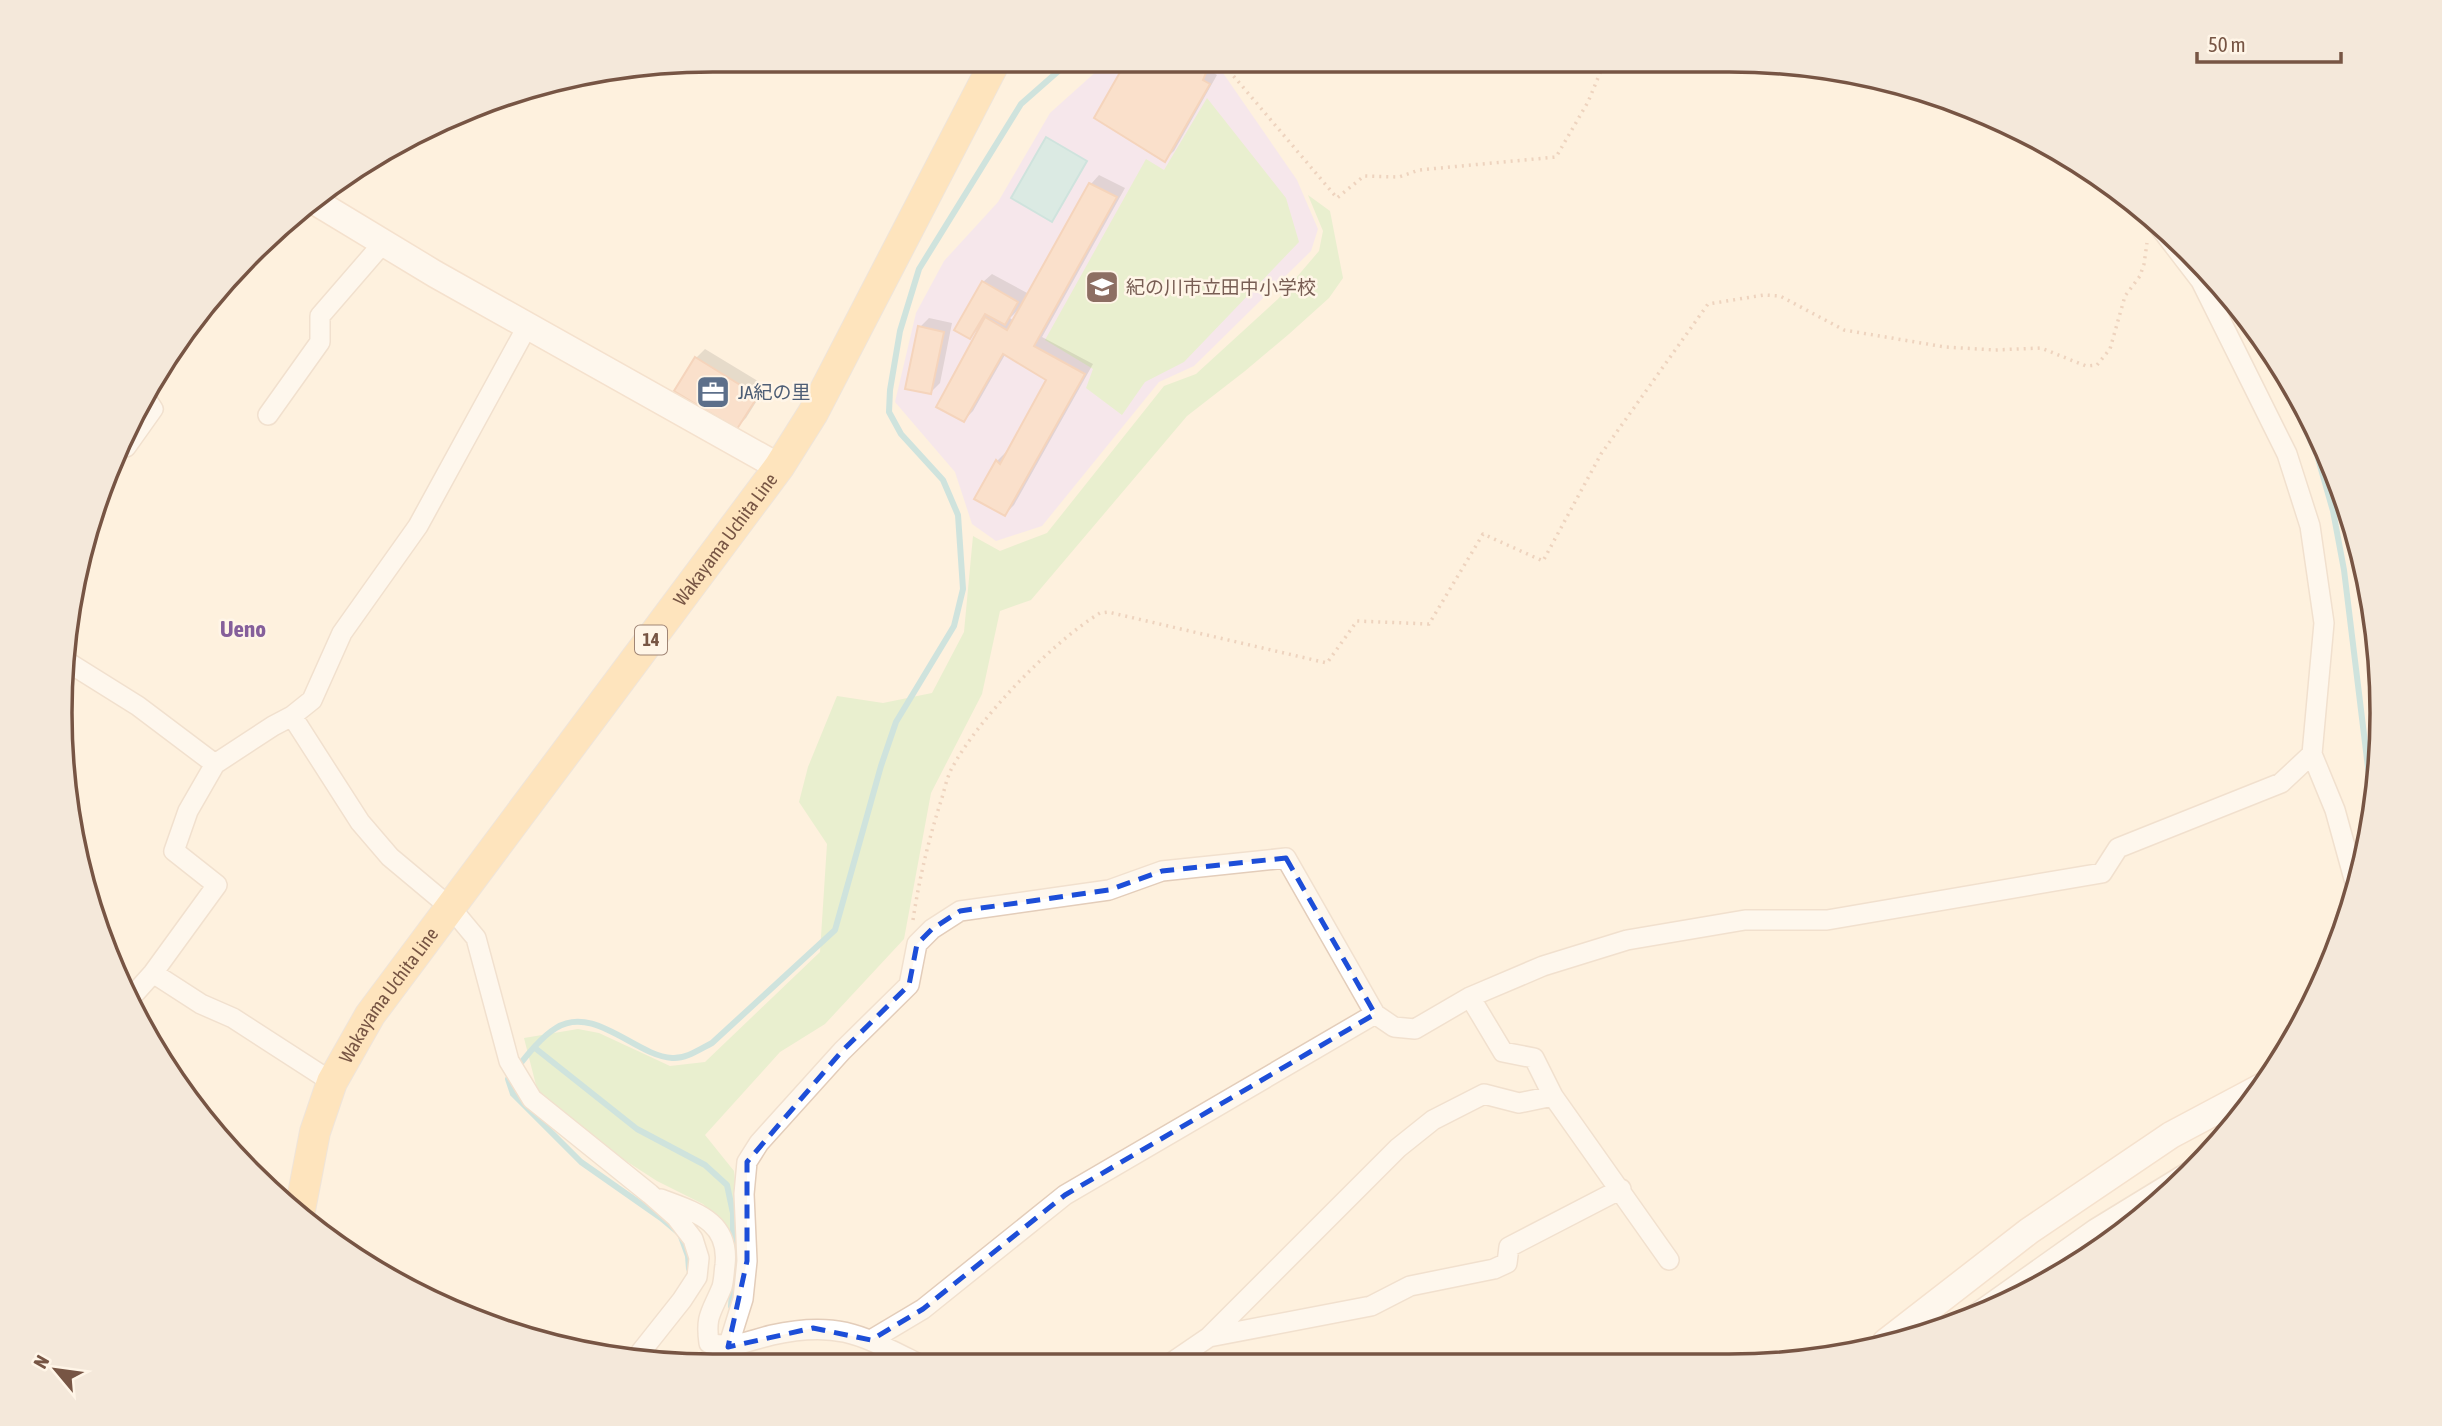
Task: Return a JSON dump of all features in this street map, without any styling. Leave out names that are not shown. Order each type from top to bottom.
[{"type":"main road","name":"Wakayama Uchita Line","points":[[301,1204],[315,1132],[332,1082],[370,1015],[779,467],[813,413],[990,72]]},
{"type":"street","points":[[322,205],[435,274],[779,467]]},
{"type":"street","points":[[268,415],[320,342],[320,316],[384,242]]},
{"type":"street","points":[[2196,274],[2287,454],[2310,526],[2324,624],[2312,754],[2335,810],[2351,867]]},
{"type":"street","points":[[136,992],[153,973],[217,885],[174,851],[188,811],[215,764],[292,716],[312,700],[342,633],[418,526],[528,326]]},
{"type":"street","points":[[137,432],[153,409],[151,406]]},
{"type":"street","points":[[74,666],[138,706],[215,764]]},
{"type":"street","points":[[292,716],[360,822],[390,857],[451,908],[476,938],[509,1061],[532,1099],[650,1194],[676,1217],[694,1239],[699,1258],[697,1277],[642,1350]]},
{"type":"street","points":[[729,1347],[743,1298],[747,1261],[744,1194],[747,1162],[759,1143],[842,1051],[909,985],[917,944],[932,929],[960,911],[1109,890],[1162,871],[1286,858],[1376,1014],[1394,1027],[1415,1029],[1470,997],[1544,966],[1627,940],[1745,920],[1827,920],[2102,873],[2118,848],[2281,783],[2312,754]]},
{"type":"street","points":[[153,973],[201,1004],[233,1018],[332,1082]]},
{"type":"street","points":[[1470,997],[1503,1052],[1534,1058],[1553,1096],[1621,1189],[1669,1261]]},
{"type":"street","points":[[871,1340],[923,1309],[1065,1195],[1376,1014]]},
{"type":"street","points":[[1184,1354],[1209,1337],[1398,1148],[1433,1120],[1484,1094],[1519,1102],[1533,1102],[1553,1096]]},
{"type":"street","points":[[1901,1330],[2039,1224],[2171,1135],[2242,1097]]},
{"type":"street","points":[[1209,1337],[1371,1306],[1410,1286],[1494,1269],[1507,1264],[1509,1247],[1621,1189]]},
{"type":"street","points":[[2010,1289],[2095,1229],[2154,1193]]},
{"type":"street","points":[[650,1194],[702,1215],[722,1234],[727,1250],[723,1283],[706,1324],[709,1343],[729,1347],[813,1328],[844,1330],[899,1354]]},
{"type":"path","points":[[1230,72],[1337,198],[1364,176],[1399,177],[1419,170],[1556,157],[1588,102],[1600,72]]},
{"type":"path","points":[[917,944],[911,934],[918,883],[951,770],[977,729],[1020,682],[1057,646],[1100,613],[1108,612],[1327,663],[1357,621],[1429,624],[1483,534],[1543,561],[1601,454],[1708,303],[1780,296],[1844,330],[1945,347],[1995,350],[2041,348],[2086,366],[2097,365],[2110,349],[2125,296],[2140,276],[2151,230]]},
{"type":"highlighted area","points":[[1286,858],[1375,1014],[1065,1195],[923,1309],[871,1340],[813,1328],[728,1347],[747,1261],[747,1162],[842,1051],[909,985],[917,944],[932,929],[960,911],[1109,890],[1162,871]]},
{"type":"shaded area","name":"紀の川市立田中小学校","points":[[1096,72],[1222,72],[1297,180],[1318,229],[1311,251],[1194,366],[1159,382],[1042,526],[996,541],[972,524],[955,472],[895,402],[916,313],[944,261],[998,202],[1050,113]]},
{"type":"green space","points":[[1207,98],[1286,198],[1299,242],[1184,362],[1145,382],[1122,415],[1086,388],[1093,369],[1045,340],[1146,159],[1164,170]]},
{"type":"green space","points":[[1308,195],[1330,211],[1343,278],[1329,298],[1289,334],[1187,416],[1031,600],[1000,611],[982,694],[931,793],[904,939],[825,1024],[780,1052],[705,1135],[734,1171],[741,1243],[703,1204],[657,1181],[595,1141],[538,1093],[524,1038],[578,1029],[599,1033],[670,1066],[705,1062],[820,952],[827,844],[799,802],[808,767],[837,696],[883,703],[932,693],[964,632],[973,536],[1000,551],[1047,533],[1164,386],[1196,374],[1278,299],[1319,251],[1323,231]]},
{"type":"water","points":[[1046,137],[1087,161],[1052,222],[1011,198]]},
{"type":"building","points":[[1120,72],[1206,72],[1203,80],[1210,84],[1165,162],[1094,118]]},
{"type":"building","points":[[1089,183],[1117,197],[1034,346],[1085,374],[1005,516],[974,499],[996,460],[1000,464],[1046,380],[1003,354],[964,422],[936,407],[985,317],[1007,330]]},
{"type":"building","points":[[982,281],[1018,302],[1005,325],[985,314],[970,339],[954,330]]},
{"type":"building","points":[[918,326],[944,332],[931,394],[905,389]]},
{"type":"building","points":[[695,357],[758,396],[737,429],[674,391]]},
{"type":"waterway","points":[[689,1269],[688,1256],[680,1234],[581,1162],[513,1094],[508,1079],[543,1038],[570,1022],[600,1026],[658,1055],[677,1058],[693,1053],[712,1043],[835,930],[896,722],[954,626],[963,589],[958,515],[943,480],[901,434],[889,412],[900,331],[919,269],[1021,104],[1057,72]]},
{"type":"waterway","points":[[2320,466],[2333,511],[2344,570],[2368,767]]},
{"type":"waterway","points":[[535,1048],[637,1129],[705,1165],[727,1185],[733,1213],[733,1250]]},
{"type":"waterway","points":[[731,1306],[733,1275]]},
{"type":"waterway","points":[[717,1354],[719,1347]]},
{"type":"place","name":"紀の川市立田中小学校","points":[[1102,287]]},
{"type":"place","name":"JA紀の里","points":[[713,392]]},
{"type":"district","name":"Ueno","points":[[243,629]]}]
